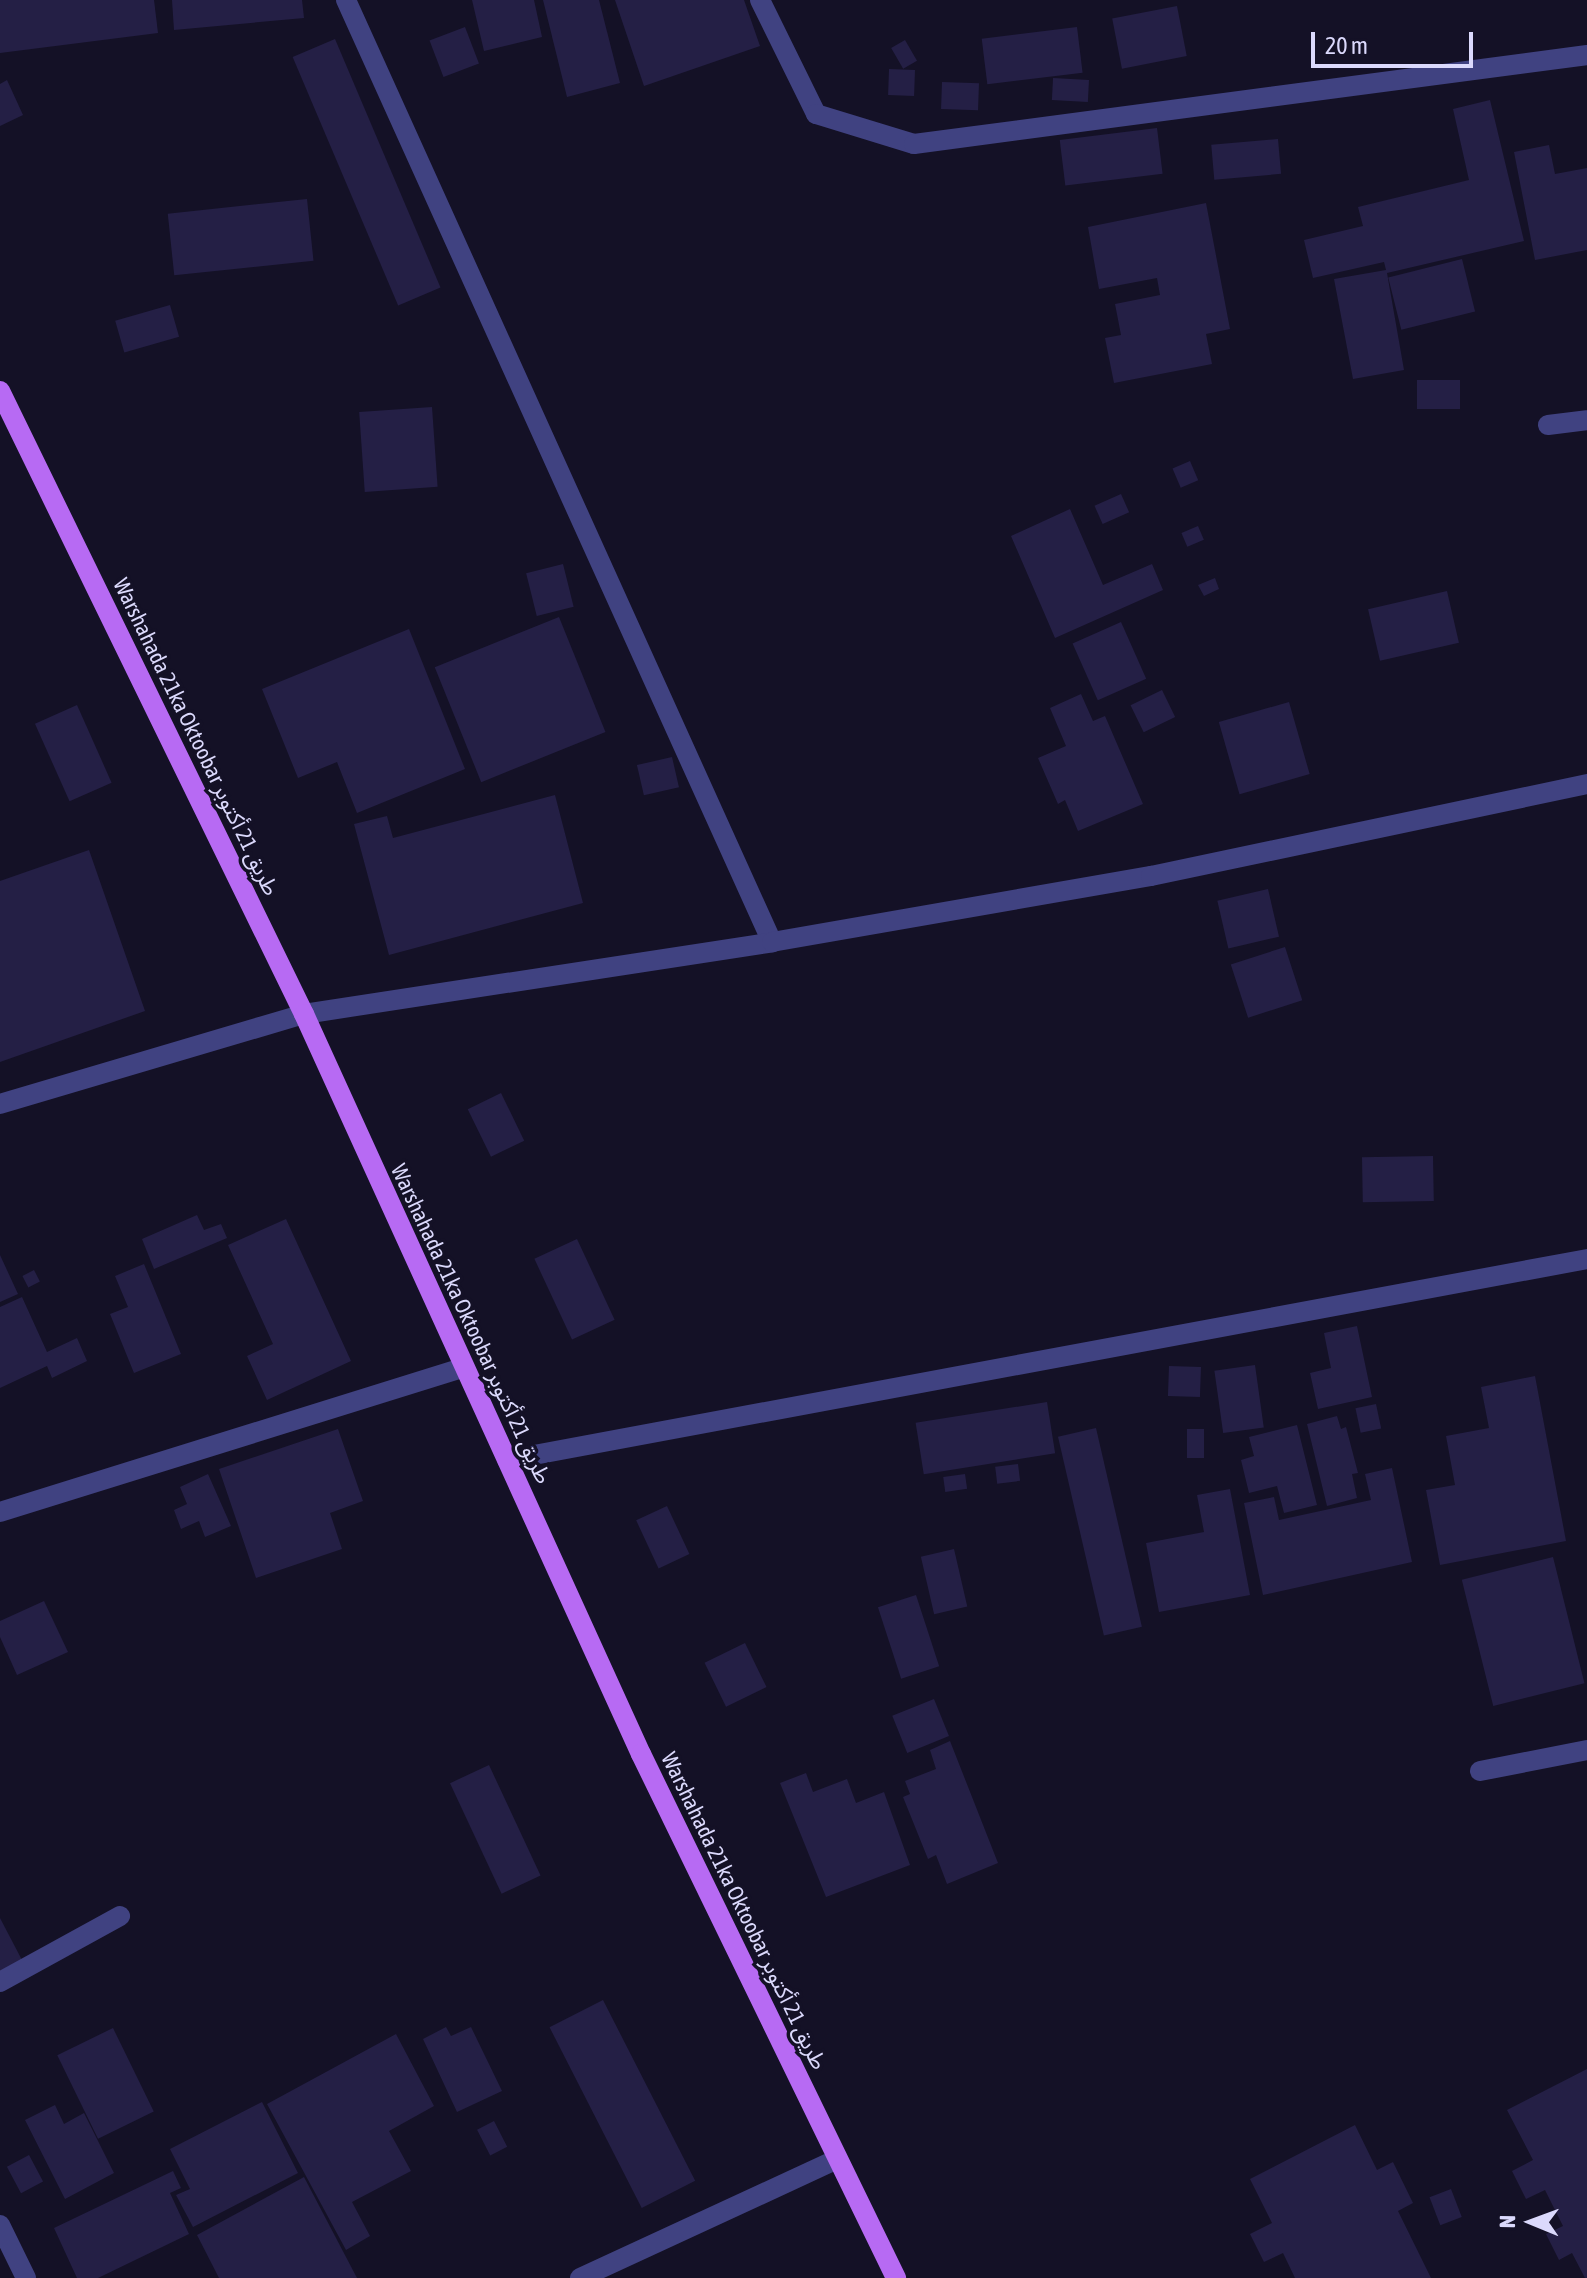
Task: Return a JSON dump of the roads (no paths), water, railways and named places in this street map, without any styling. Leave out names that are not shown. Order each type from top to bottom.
[{"type":"main road","name":"Warshahada 21ka Oktoobar طريق 21 أكتوبر","points":[[0,391],[304,1014],[462,1368],[896,2278]]},
{"type":"street","points":[[346,0],[772,942]]},
{"type":"street","points":[[760,0],[816,114],[914,144],[1587,55]]},
{"type":"street","points":[[1548,425],[1587,420]]},
{"type":"street","points":[[0,1104],[304,1014],[772,942],[1151,876],[1587,784]]},
{"type":"street","points":[[507,1460],[1587,1259]]},
{"type":"street","points":[[0,1512],[462,1368]]},
{"type":"street","points":[[1480,1771],[1587,1750]]},
{"type":"street","points":[[0,1982],[120,1916]]},
{"type":"street","points":[[580,2278],[837,2159]]},
{"type":"street","points":[[598,2278],[837,2159]]},
{"type":"street","points":[[0,2225],[26,2278]]}]
